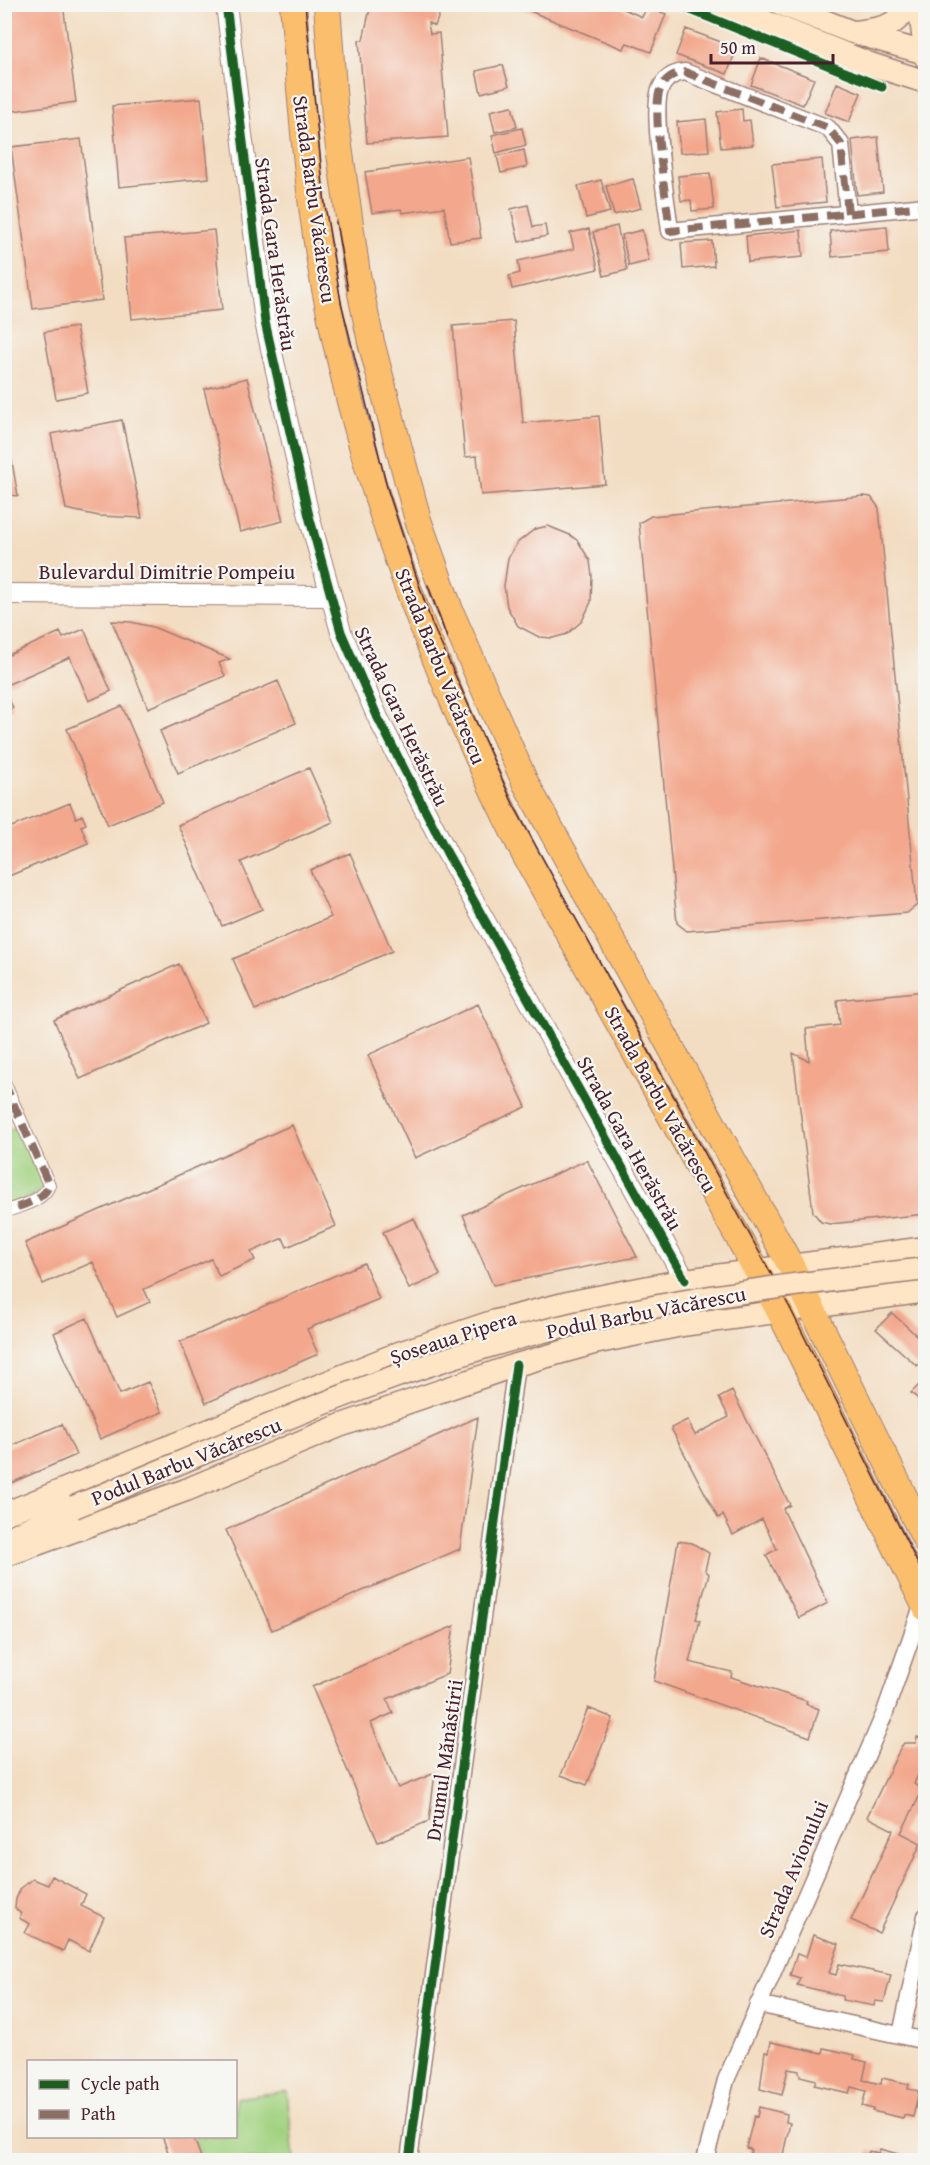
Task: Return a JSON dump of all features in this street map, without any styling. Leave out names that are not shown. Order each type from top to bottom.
[{"type":"main road","name":"Strada Barbu Văcărescu","points":[[293,4],[304,139],[324,284],[367,464],[405,587],[447,691],[525,855],[757,1269],[925,1602]]},
{"type":"main road","name":"Strada Barbu Văcărescu","points":[[327,4],[335,118],[357,274],[371,342],[412,498],[439,582],[525,782],[791,1266],[926,1541]]},
{"type":"main road","points":[[721,4],[870,64],[926,82]]},
{"type":"main road","points":[[781,4],[852,32],[925,53]]},
{"type":"main road","points":[[852,32],[892,25],[903,15],[908,4]]},
{"type":"main road","points":[[918,4],[926,58]]},
{"type":"main road","name":"Șoseaua Pipera","points":[[4,1514],[399,1353],[531,1311],[685,1280],[926,1248]]},
{"type":"main road","name":"Podul Barbu Văcărescu","points":[[74,1508],[381,1382],[530,1334],[699,1298],[926,1269]]},
{"type":"main road","points":[[4,1556],[186,1490],[339,1426],[516,1365],[594,1343],[682,1325],[926,1291]]},
{"type":"main road","points":[[4,1530],[74,1508]]},
{"type":"main road","points":[[4,1540],[74,1508]]},
{"type":"street","name":"Strada Gara Herăstrău","points":[[226,4],[265,322],[330,596],[369,699],[421,802],[685,1280]]},
{"type":"street","points":[[848,213],[841,144],[828,128],[685,72],[671,76],[664,82],[657,106],[670,231],[926,206]]},
{"type":"street","name":"Bulevardul Dimitrie Pompeiu","points":[[4,594],[330,596]]},
{"type":"street","points":[[4,1082],[49,1185],[40,1197],[4,1212]]},
{"type":"street","name":"Drumul Mănăstirii","points":[[409,2160],[516,1365]]},
{"type":"street","name":"Strada Avionului","points":[[705,2160],[722,2093],[758,2004],[884,1715],[925,1602]]},
{"type":"street","points":[[901,2035],[926,1916]]},
{"type":"street","points":[[758,2004],[926,2041]]},
{"type":"green space","points":[[18,1126],[42,1177],[43,1190],[5,1209],[5,1132]]},
{"type":"green space","points":[[287,2091],[294,2160],[202,2160],[193,2138],[237,2138],[237,2098]]},
{"type":"building","points":[[4,4],[63,4],[76,102],[7,112]]},
{"type":"building","points":[[371,4],[443,4],[435,26],[428,23],[430,34],[439,33],[448,137],[367,143],[359,40],[363,40]]},
{"type":"building","points":[[612,4],[642,17],[647,7],[666,14],[651,52],[627,43],[623,49],[515,5]]},
{"type":"building","points":[[686,29],[737,48],[727,74],[676,55]]},
{"type":"building","points":[[761,58],[814,79],[803,105],[751,85]]},
{"type":"building","points":[[503,65],[509,86],[481,93],[476,71]]},
{"type":"building","points":[[837,83],[861,93],[849,122],[825,113]]},
{"type":"building","points":[[201,98],[209,178],[119,187],[112,106]]},
{"type":"building","points":[[512,106],[517,127],[495,132],[490,111]]},
{"type":"building","points":[[742,109],[743,121],[750,120],[753,145],[721,148],[717,112]]},
{"type":"building","points":[[706,119],[709,151],[680,153],[677,122]]},
{"type":"building","points":[[522,128],[526,145],[496,153],[492,135]]},
{"type":"building","points":[[878,137],[883,192],[857,195],[852,140]]},
{"type":"building","points":[[81,139],[102,300],[33,309],[11,147]]},
{"type":"building","points":[[524,150],[527,167],[501,173],[497,156]]},
{"type":"building","points":[[468,157],[481,238],[450,242],[444,207],[402,213],[401,209],[372,213],[365,172]]},
{"type":"building","points":[[822,159],[826,202],[777,207],[772,164]]},
{"type":"building","points":[[710,173],[714,209],[692,211],[691,200],[681,201],[678,176]]},
{"type":"building","points":[[633,179],[641,208],[614,215],[606,186]]},
{"type":"building","points":[[601,180],[610,212],[586,218],[578,186]]},
{"type":"building","points":[[528,205],[533,227],[545,225],[547,236],[519,242],[511,209]]},
{"type":"building","points":[[617,226],[627,270],[604,276],[593,232]]},
{"type":"building","points":[[887,226],[889,252],[832,257],[830,231]]},
{"type":"building","points":[[589,229],[598,269],[512,289],[509,276],[520,273],[518,261],[574,249],[570,233]]},
{"type":"building","points":[[214,230],[222,310],[132,319],[124,238]]},
{"type":"building","points":[[642,230],[649,261],[629,266],[622,235]]},
{"type":"building","points":[[801,230],[803,257],[748,262],[746,236]]},
{"type":"building","points":[[712,241],[714,266],[683,269],[681,243]]},
{"type":"building","points":[[514,321],[523,423],[599,416],[605,484],[481,495],[477,456],[465,457],[453,326]]},
{"type":"building","points":[[76,327],[88,393],[56,399],[44,332]]},
{"type":"building","points":[[247,378],[283,521],[240,532],[204,389]]},
{"type":"building","points":[[122,420],[142,518],[99,516],[66,509],[51,434]]},
{"type":"building","points":[[4,445],[9,445],[18,496],[4,494]]},
{"type":"building","points":[[871,497],[879,508],[917,905],[907,913],[687,931],[677,923],[639,523],[651,516]]},
{"type":"building","points":[[548,526],[578,541],[590,561],[592,576],[591,602],[582,621],[567,634],[553,638],[539,637],[518,626],[507,607],[504,586],[508,558],[517,543],[535,529]]},
{"type":"building","points":[[112,621],[153,627],[230,659],[219,663],[225,676],[148,708]]},
{"type":"building","points":[[84,629],[111,691],[89,701],[70,657],[4,686],[4,657],[60,632],[63,638]]},
{"type":"building","points":[[278,681],[296,723],[178,773],[160,731]]},
{"type":"building","points":[[4,689],[13,708],[4,712]]},
{"type":"building","points":[[122,706],[163,802],[108,825],[67,729]]},
{"type":"building","points":[[309,768],[333,822],[241,862],[262,909],[222,926],[178,825]]},
{"type":"building","points":[[70,803],[76,818],[82,815],[86,824],[81,826],[88,843],[4,878],[4,830]]},
{"type":"building","points":[[350,853],[392,951],[255,1010],[233,959],[331,917],[310,870]]},
{"type":"building","points":[[179,964],[206,1023],[80,1079],[54,1020]]},
{"type":"building","points":[[926,991],[926,1214],[830,1224],[821,1222],[813,1212],[793,1053],[809,1061],[806,1029],[840,1025],[837,1000]]},
{"type":"building","points":[[478,1004],[526,1107],[415,1158],[368,1055]]},
{"type":"building","points":[[292,1125],[336,1226],[287,1247],[283,1238],[251,1252],[255,1260],[219,1276],[211,1259],[144,1289],[150,1302],[117,1317],[93,1262],[43,1284],[25,1243]]},
{"type":"building","points":[[587,1160],[637,1257],[493,1285],[463,1215]]},
{"type":"building","points":[[414,1218],[440,1275],[409,1289],[383,1232]]},
{"type":"building","points":[[364,1263],[379,1299],[307,1329],[318,1354],[206,1403],[180,1342]]},
{"type":"building","points":[[892,1313],[926,1344],[926,1357],[917,1366],[876,1329]]},
{"type":"building","points":[[87,1318],[120,1394],[148,1382],[162,1412],[100,1439],[54,1333]]},
{"type":"building","points":[[926,1378],[926,1422],[918,1405],[921,1401],[911,1393]]},
{"type":"building","points":[[732,1391],[790,1505],[783,1509],[828,1603],[799,1618],[766,1555],[777,1549],[762,1519],[733,1535],[723,1515],[718,1518],[671,1428],[687,1420],[695,1435],[729,1417],[719,1398]]},
{"type":"building","points":[[478,1417],[460,1549],[272,1630],[226,1530]]},
{"type":"building","points":[[62,1424],[76,1455],[4,1486],[4,1449]]},
{"type":"building","points":[[678,1541],[692,1543],[709,1553],[705,1570],[709,1574],[696,1619],[700,1620],[689,1662],[732,1672],[731,1677],[807,1701],[806,1704],[819,1709],[810,1737],[654,1681]]},
{"type":"building","points":[[454,1626],[447,1674],[387,1699],[393,1713],[371,1723],[398,1788],[435,1773],[429,1821],[378,1842],[312,1687]]},
{"type":"building","points":[[588,1708],[613,1718],[587,1785],[561,1775]]},
{"type":"building","points":[[917,1737],[926,1739],[926,1767],[922,1766],[914,1784],[923,1789],[901,1833],[921,1843],[879,1933],[851,1920],[893,1830],[867,1817],[901,1747],[904,1743],[916,1743]]},
{"type":"building","points":[[52,1876],[86,1894],[81,1906],[104,1917],[89,1951],[68,1940],[63,1951],[25,1933],[30,1924],[19,1918],[21,1914],[15,1908],[21,1888],[33,1879],[48,1885]]},
{"type":"building","points":[[813,1935],[839,1944],[829,1973],[836,1975],[839,1964],[891,1975],[884,2002],[875,2001],[874,2006],[842,2000],[843,1996],[797,1985],[800,1978],[790,1975],[797,1954],[806,1957]]},
{"type":"building","points":[[926,1960],[926,1982],[920,1981]]},
{"type":"building","points":[[771,2042],[823,2053],[824,2048],[855,2055],[854,2059],[867,2062],[863,2080],[881,2084],[882,2078],[909,2084],[908,2089],[919,2091],[913,2117],[904,2115],[903,2118],[872,2111],[873,2109],[862,2106],[866,2091],[851,2087],[849,2093],[814,2085],[816,2080],[800,2076],[799,2071],[788,2069],[782,2095],[760,2089],[765,2051],[769,2052]]},
{"type":"building","points":[[759,2107],[787,2114],[786,2122],[790,2123],[783,2155],[779,2155],[778,2160],[734,2160],[736,2155],[749,2158],[751,2149],[746,2148],[754,2116],[757,2117]]},
{"type":"building","points":[[163,2138],[194,2138],[202,2160],[171,2160]]},
{"type":"building","points":[[880,2149],[920,2160],[866,2160],[869,2151],[879,2153]]},
{"type":"tram line","points":[[305,4],[325,205],[341,302],[388,491],[432,624],[514,806],[790,1308],[926,1580]]},
{"type":"tram line","points":[[336,222],[348,290]]},
{"type":"tram line","points":[[428,585],[447,638]]},
{"type":"marked path","points":[[848,213],[841,144],[828,128],[685,72],[673,75],[664,83],[660,90],[657,117],[670,231],[926,206]]},
{"type":"marked path","points":[[4,1082],[49,1185],[37,1199],[4,1212]]},
{"type":"cycle path","points":[[226,4],[265,322],[309,516],[341,632],[378,718],[447,853],[685,1280]]},
{"type":"cycle path","points":[[676,4],[882,87]]},
{"type":"cycle path","points":[[409,2160],[516,1365]]}]
